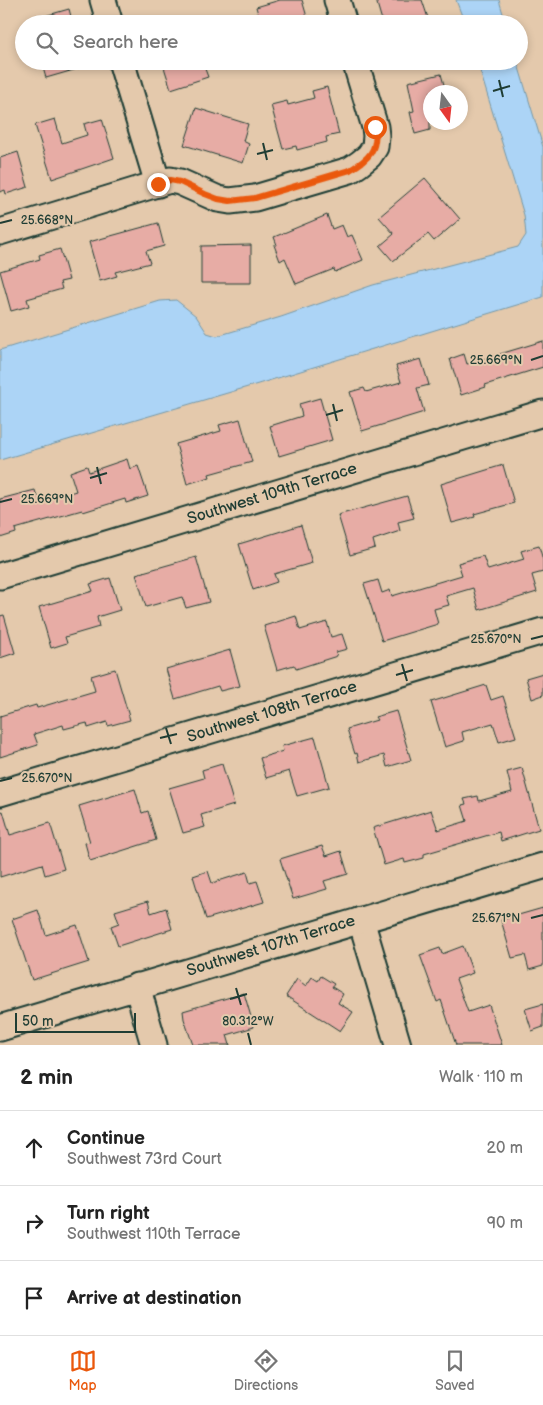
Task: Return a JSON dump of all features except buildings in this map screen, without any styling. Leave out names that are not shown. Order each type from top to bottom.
[{"type":"street","points":[[103,0],[107,15]]},
{"type":"street","points":[[337,0],[341,15]]},
{"type":"street","points":[[125,70],[158,184]]},
{"type":"street","points":[[0,232],[170,180],[180,182],[218,199],[230,201],[244,200],[350,170],[369,156],[375,147],[376,136],[358,70]]},
{"type":"street","name":"Southwest 109th Terrace","points":[[0,576],[543,413]]},
{"type":"street","name":"Southwest 108th Terrace","points":[[0,793],[543,630]]},
{"type":"street","name":"Southwest 107th Terrace","points":[[0,1028],[543,866]]},
{"type":"street","points":[[361,920],[398,1045]]},
{"type":"street","points":[[137,986],[154,1045]]},
{"type":"water","points":[[456,0],[499,0],[503,15],[462,15]]},
{"type":"water","points":[[480,70],[520,70],[543,147],[543,297],[0,460],[0,350],[160,301],[176,300],[196,316],[207,333],[217,336],[281,317],[373,285],[518,247],[526,235],[524,215]]},
{"type":"route","points":[[158,184],[170,180],[180,182],[218,199],[230,201],[255,198],[350,170],[369,156],[375,147],[375,127]]}]
